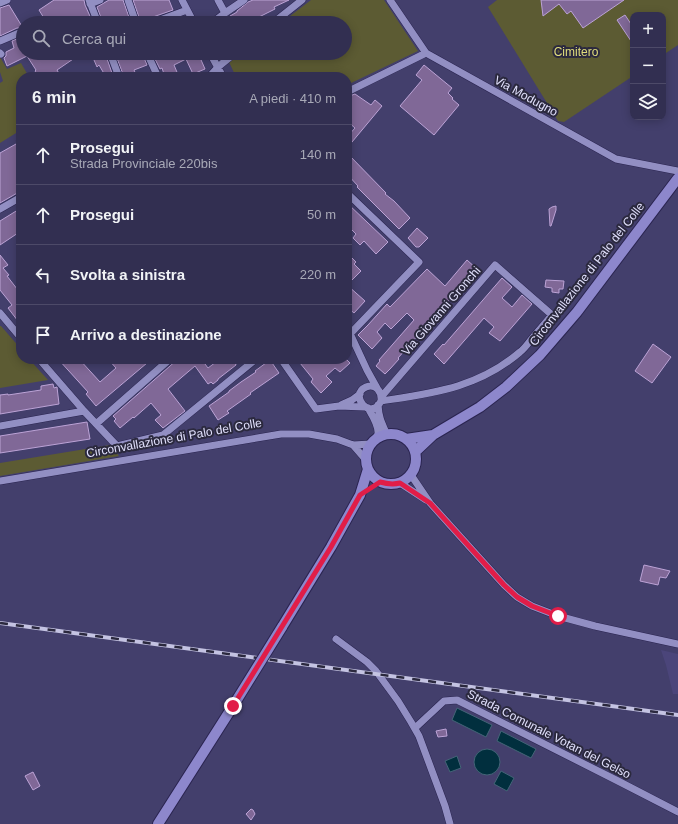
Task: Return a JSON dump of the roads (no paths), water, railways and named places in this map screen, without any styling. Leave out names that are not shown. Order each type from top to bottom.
[{"type":"main road","name":"Circonvallazione di Palo del Colle","points":[[433,435],[480,408],[506,387],[540,355],[577,312],[678,178]]},
{"type":"main road","points":[[158,824],[331,547],[360,495],[367,465],[367,455],[373,442],[387,434],[394,434],[406,439],[412,445],[415,452],[415,468],[406,480],[400,483],[386,484],[380,482],[373,476],[367,465]]},
{"type":"main road","points":[[406,439],[433,435]]},
{"type":"main road","points":[[415,452],[433,435]]},
{"type":"main road","points":[[360,495],[380,482]]},
{"type":"street","points":[[0,3],[7,0]]},
{"type":"street","points":[[95,16],[90,2],[100,0]]},
{"type":"street","points":[[128,0],[134,16]]},
{"type":"street","points":[[182,0],[190,16]]},
{"type":"street","points":[[218,0],[225,13]]},
{"type":"street","points":[[221,16],[244,0]]},
{"type":"street","points":[[282,16],[302,0]]},
{"type":"street","name":"Via Modugno","points":[[390,0],[426,53],[576,132],[616,159],[678,171]]},
{"type":"street","points":[[171,16],[187,10]]},
{"type":"street","points":[[0,41],[16,35]]},
{"type":"street","points":[[352,90],[426,53]]},
{"type":"street","points":[[113,60],[117,72]]},
{"type":"street","points":[[150,60],[156,72]]},
{"type":"street","points":[[214,60],[220,72]]},
{"type":"street","points":[[214,72],[226,60]]},
{"type":"street","points":[[352,198],[419,262],[352,327]]},
{"type":"street","points":[[0,209],[16,200]]},
{"type":"street","name":"Via Giovanni Gronchi","points":[[338,406],[372,408],[380,401],[496,265],[552,315],[521,352],[487,375],[460,386],[380,401]]},
{"type":"street","points":[[0,313],[16,332]]},
{"type":"street","points":[[352,337],[367,370],[380,392],[379,415],[387,434]]},
{"type":"street","points":[[43,364],[117,446],[163,435],[250,364]]},
{"type":"street","points":[[284,364],[316,409],[338,406],[352,400],[370,386],[377,388]]},
{"type":"street","points":[[96,424],[164,365]]},
{"type":"street","points":[[367,370],[367,378],[360,401],[373,416],[377,424],[378,434],[373,442],[353,445],[367,465]]},
{"type":"street","points":[[0,426],[84,411]]},
{"type":"street","name":"Circonvallazione di Palo del Colle","points":[[0,481],[281,434],[309,434],[337,439],[353,445]]},
{"type":"street","points":[[411,475],[430,503],[504,585],[517,597],[532,606],[558,616],[595,626],[678,644]]},
{"type":"street","points":[[400,483],[430,503]]},
{"type":"street","points":[[336,639],[379,674],[415,728],[432,770],[450,824]]},
{"type":"street","name":"Strada Comunale Votan del Gelso","points":[[415,728],[444,701],[457,700],[678,812]]},
{"type":"water","points":[[457,708],[492,725],[486,737],[452,720]]},
{"type":"water","points":[[501,731],[536,749],[531,758],[497,741]]},
{"type":"water","points":[[487,749],[497,752],[500,762],[497,772],[487,775],[477,772],[474,762],[477,752]]},
{"type":"water","points":[[457,756],[461,768],[450,772],[445,761]]},
{"type":"water","points":[[501,771],[514,778],[507,791],[494,784]]},
{"type":"railway","points":[[0,623],[678,715]]},
{"type":"park label","name":"Cimitero","points":[[576,52]]}]
